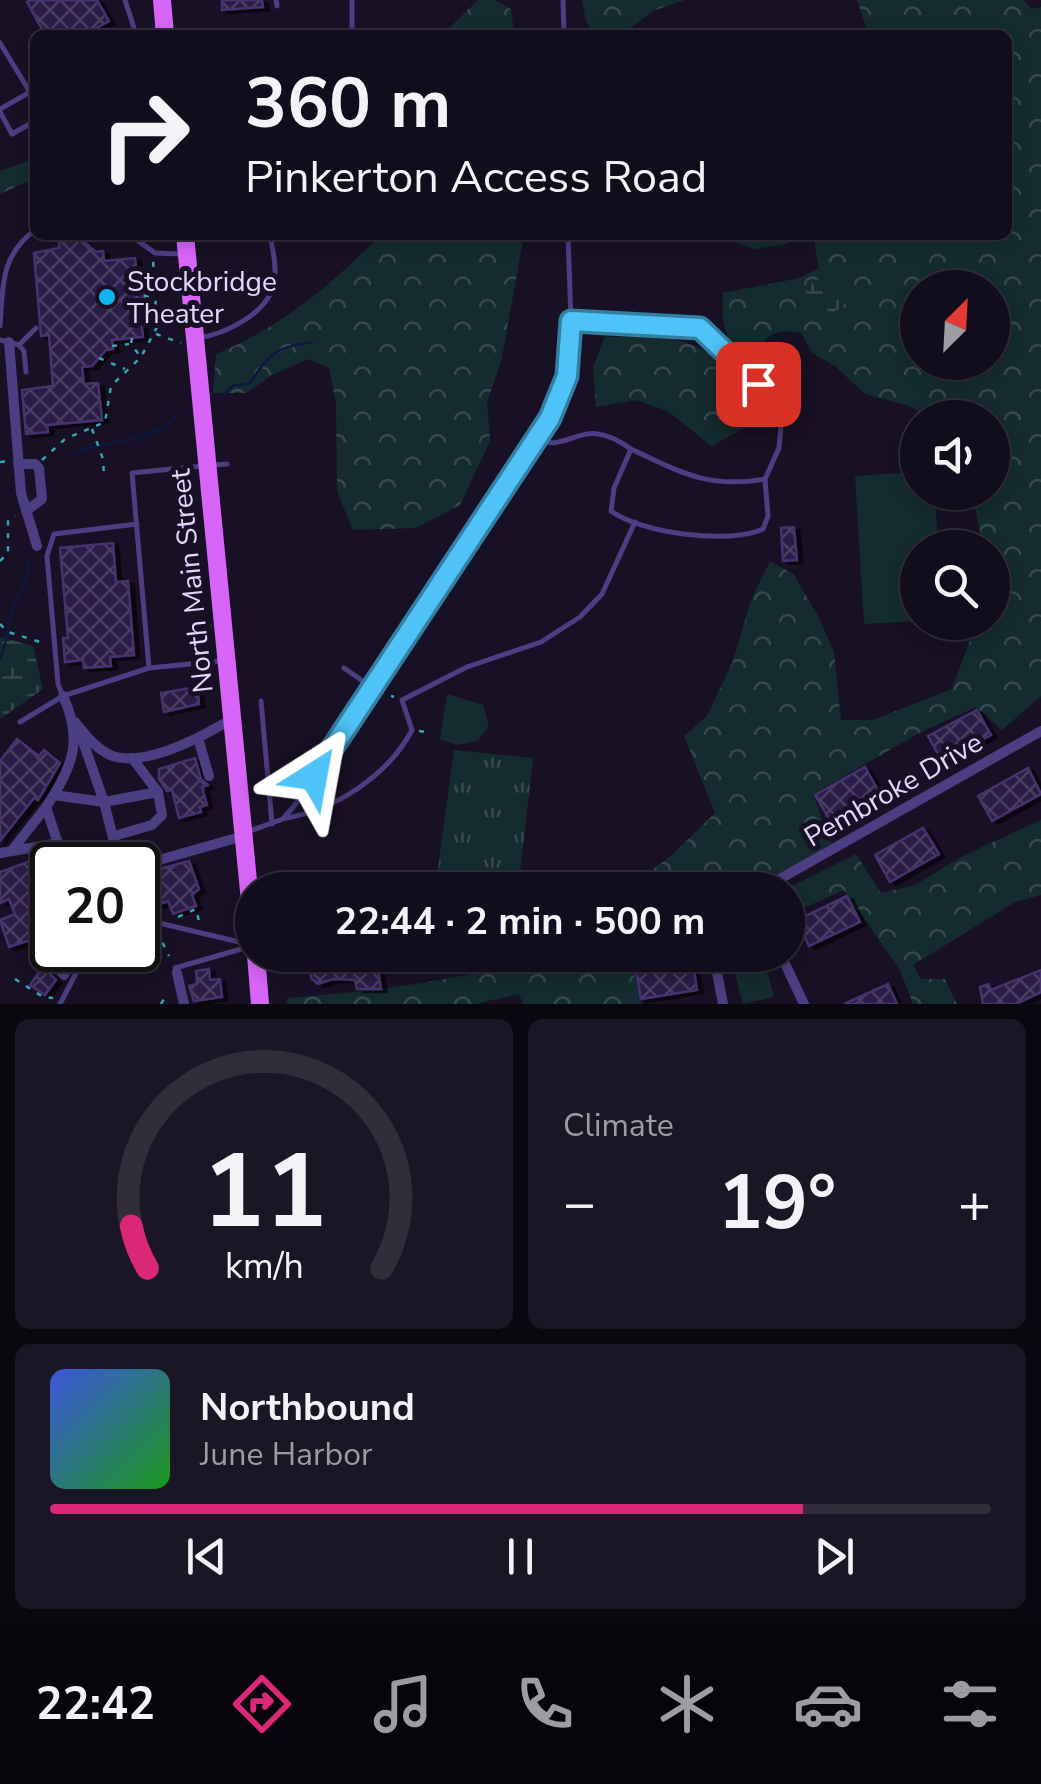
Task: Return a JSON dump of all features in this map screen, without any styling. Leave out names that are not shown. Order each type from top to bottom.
[{"type":"main road","points":[[162,0],[165,30]]},
{"type":"main road","name":"North Main Street","points":[[185,242],[190,342],[217,465],[227,661],[244,872]]},
{"type":"main road","points":[[257,972],[260,1004]]},
{"type":"street","points":[[10,342],[18,464],[26,511],[38,546]]},
{"type":"street","points":[[18,464],[37,464],[42,499],[26,511]]},
{"type":"street","points":[[64,696],[104,802],[114,840],[157,822],[164,809],[158,792],[132,758]]},
{"type":"street","points":[[75,722],[100,749],[132,758],[198,738],[223,724]]},
{"type":"street","points":[[13,848],[54,795],[70,762],[75,722]]},
{"type":"street","name":"Pembroke Drive","points":[[792,872],[1041,731]]},
{"type":"street","points":[[198,738],[208,776]]},
{"type":"street","points":[[54,795],[104,802],[158,792]]},
{"type":"street","points":[[46,807],[59,842]]},
{"type":"street","points":[[160,859],[239,836]]},
{"type":"street","points":[[0,853],[30,846]]},
{"type":"street","points":[[176,971],[183,1002]]},
{"type":"street","points":[[61,972],[64,975]]},
{"type":"street","points":[[717,972],[722,1004]]},
{"type":"street","points":[[788,972],[804,1004]]},
{"type":"lane","points":[[125,0],[132,30]]},
{"type":"lane","points":[[352,0],[352,30]]},
{"type":"lane","points":[[564,0],[564,30]]},
{"type":"lane","points":[[0,42],[30,87]]},
{"type":"lane","points":[[30,91],[0,111],[12,134],[30,124]]},
{"type":"lane","points":[[0,326],[5,268],[16,248],[30,235]]},
{"type":"lane","points":[[137,240],[155,254],[185,242]]},
{"type":"lane","points":[[190,342],[224,332],[263,304],[274,282],[270,240]]},
{"type":"lane","points":[[283,818],[373,688],[560,399],[567,376],[571,321],[568,240]]},
{"type":"lane","points":[[571,321],[700,328],[778,406],[782,414],[779,448],[765,478],[768,516],[763,529],[719,536],[694,534],[618,516],[610,506],[631,448]]},
{"type":"lane","points":[[26,372],[24,351],[10,342],[36,328]]},
{"type":"lane","points":[[535,440],[556,442],[592,432],[611,436],[700,480],[746,482],[765,478]]},
{"type":"lane","points":[[150,668],[132,473],[217,465]]},
{"type":"lane","points":[[239,836],[311,811],[367,782],[390,762],[412,730],[402,700],[467,667],[542,642],[580,616],[602,594],[636,522]]},
{"type":"lane","points":[[64,696],[58,684],[46,556],[49,542],[58,532],[137,524]]},
{"type":"lane","points":[[20,722],[64,696],[150,668],[227,661]]},
{"type":"lane","points":[[344,668],[373,688]]},
{"type":"lane","points":[[261,701],[272,824]]},
{"type":"lane","points":[[160,923],[235,941]]},
{"type":"lane","points":[[176,971],[235,951]]},
{"type":"lane","points":[[60,1004],[77,972]]},
{"type":"path","points":[[113,376],[128,370],[140,358],[154,334],[158,320],[154,260]]},
{"type":"path","points":[[144,296],[156,296]]},
{"type":"path","points":[[154,334],[190,342]]},
{"type":"path","points":[[132,338],[131,344],[140,358]]},
{"type":"path","points":[[112,346],[131,344]]},
{"type":"path","points":[[99,358],[128,370]]},
{"type":"path","points":[[37,464],[65,439],[107,418],[114,364]]},
{"type":"path","points":[[91,428],[104,476]]},
{"type":"path","points":[[0,561],[8,553],[8,520],[26,511]]},
{"type":"path","points":[[186,610],[212,607]]},
{"type":"path","points":[[0,627],[43,643]]},
{"type":"path","points":[[386,694],[402,700]]},
{"type":"path","points":[[412,730],[431,734]]},
{"type":"path","points":[[178,916],[196,909],[199,921]]},
{"type":"path","points":[[160,938],[169,956]]},
{"type":"path","points":[[15,979],[43,997],[53,998]]},
{"type":"path","points":[[160,1004],[164,998],[183,1002]]},
{"type":"green space","points":[[478,0],[494,0],[511,9],[513,30],[447,30]]},
{"type":"green space","points":[[582,0],[685,0],[655,10],[627,30],[592,30]]},
{"type":"green space","points":[[857,0],[1024,0],[1031,9],[1041,7],[1041,696],[1002,730],[976,707],[921,732],[813,794],[831,843],[792,872],[650,872],[715,813],[684,736],[707,716],[733,661],[751,600],[770,561],[793,574],[834,652],[841,720],[873,720],[952,689],[970,640],[1010,640],[1010,530],[980,530],[976,510],[1010,510],[1010,400],[900,400],[900,403],[865,394],[835,366],[812,353],[801,332],[771,335],[755,362],[744,362],[728,338],[723,293],[800,278],[819,268],[814,240],[1012,240],[1012,30],[867,30]]},
{"type":"green space","points":[[30,161],[30,180],[0,194],[0,171]]},
{"type":"green space","points":[[376,240],[523,240],[501,362],[487,402],[490,441],[460,505],[416,528],[353,530],[337,491],[336,403],[329,368],[309,359],[272,375],[246,393],[213,393],[216,354],[263,330],[343,271]]},
{"type":"green space","points":[[727,240],[787,240],[788,244],[755,249]]},
{"type":"green space","points":[[818,279],[825,279],[847,302],[828,317],[813,316],[805,289]]},
{"type":"green space","points":[[645,336],[680,341],[705,351],[754,388],[751,398],[773,413],[711,446],[668,411],[636,400],[596,407],[593,367],[605,337]]},
{"type":"green space","points":[[900,473],[900,510],[936,510],[937,530],[900,530],[900,622],[864,624],[855,476]]},
{"type":"green space","points":[[0,637],[33,646],[43,689],[0,719]]},
{"type":"green space","points":[[447,694],[483,705],[489,726],[478,741],[456,745],[440,739]]},
{"type":"green space","points":[[454,750],[533,758],[520,872],[437,872]]},
{"type":"green space","points":[[1041,820],[1041,895],[1015,902],[913,965],[921,979],[945,979],[957,1004],[913,1004],[900,970],[844,890],[805,907],[805,880],[856,854],[881,893],[915,885],[963,856]]},
{"type":"green space","points":[[482,972],[634,972],[642,1004],[523,1004],[519,994],[475,1004],[286,1004],[288,998]]},
{"type":"green space","points":[[734,972],[767,972],[774,997],[743,1004]]},
{"type":"building","points":[[97,0],[109,21],[96,30],[42,30],[27,2]]},
{"type":"building","points":[[222,0],[262,0],[263,7],[222,10]]},
{"type":"building","points":[[59,240],[82,240],[96,252],[103,251],[104,261],[135,258],[137,277],[142,276],[147,318],[141,319],[143,337],[112,340],[113,349],[106,350],[92,366],[82,367],[84,384],[98,383],[102,420],[47,425],[48,432],[26,434],[22,390],[53,386],[49,335],[41,336],[34,253],[59,248]]},
{"type":"building","points":[[794,527],[797,560],[783,561],[781,528]]},
{"type":"building","points":[[113,543],[116,582],[128,581],[134,655],[110,657],[111,666],[84,668],[83,660],[65,662],[63,638],[68,638],[60,548]]},
{"type":"building","points":[[197,687],[199,704],[164,712],[161,693]]},
{"type":"building","points":[[977,710],[991,735],[942,761],[928,736]]},
{"type":"building","points":[[17,739],[39,756],[44,750],[60,763],[38,800],[34,798],[0,841],[0,761]]},
{"type":"building","points":[[195,758],[201,779],[208,785],[202,787],[207,805],[200,807],[201,812],[179,818],[172,790],[167,791],[159,779],[159,769]]},
{"type":"building","points":[[865,767],[879,792],[829,819],[815,795]]},
{"type":"building","points":[[1028,768],[1041,794],[992,821],[978,796]]},
{"type":"building","points":[[923,828],[939,854],[890,882],[875,855]]},
{"type":"building","points":[[30,861],[30,940],[9,947],[0,920],[15,914],[9,899],[0,903],[0,872]]},
{"type":"building","points":[[189,861],[199,889],[192,895],[196,906],[173,914],[168,901],[160,904],[160,869]]},
{"type":"building","points":[[847,896],[860,922],[809,946],[805,916]]},
{"type":"building","points":[[209,969],[210,980],[220,979],[222,997],[194,1001],[189,986],[197,984],[196,971]]},
{"type":"building","points":[[1041,970],[1041,992],[1016,1004],[983,1004],[980,987],[988,984],[991,990]]},
{"type":"building","points":[[39,972],[48,972],[56,980],[45,995],[30,985]]},
{"type":"building","points":[[310,972],[378,972],[381,989],[357,989],[355,980],[333,979],[318,984]]},
{"type":"building","points":[[636,972],[694,972],[697,990],[641,999]]},
{"type":"building","points":[[888,984],[897,1004],[844,1004]]},
{"type":"waterway","points":[[220,398],[233,386],[250,383],[275,353],[312,342]]},
{"type":"waterway","points":[[73,455],[157,431],[177,412]]},
{"type":"waterway","points":[[0,659],[28,560]]},
{"type":"place","name":"Stockbridge Theater","points":[[107,297]]},
{"type":"route","points":[[314,776],[550,418],[567,376],[571,321],[700,328],[758,384]]}]
